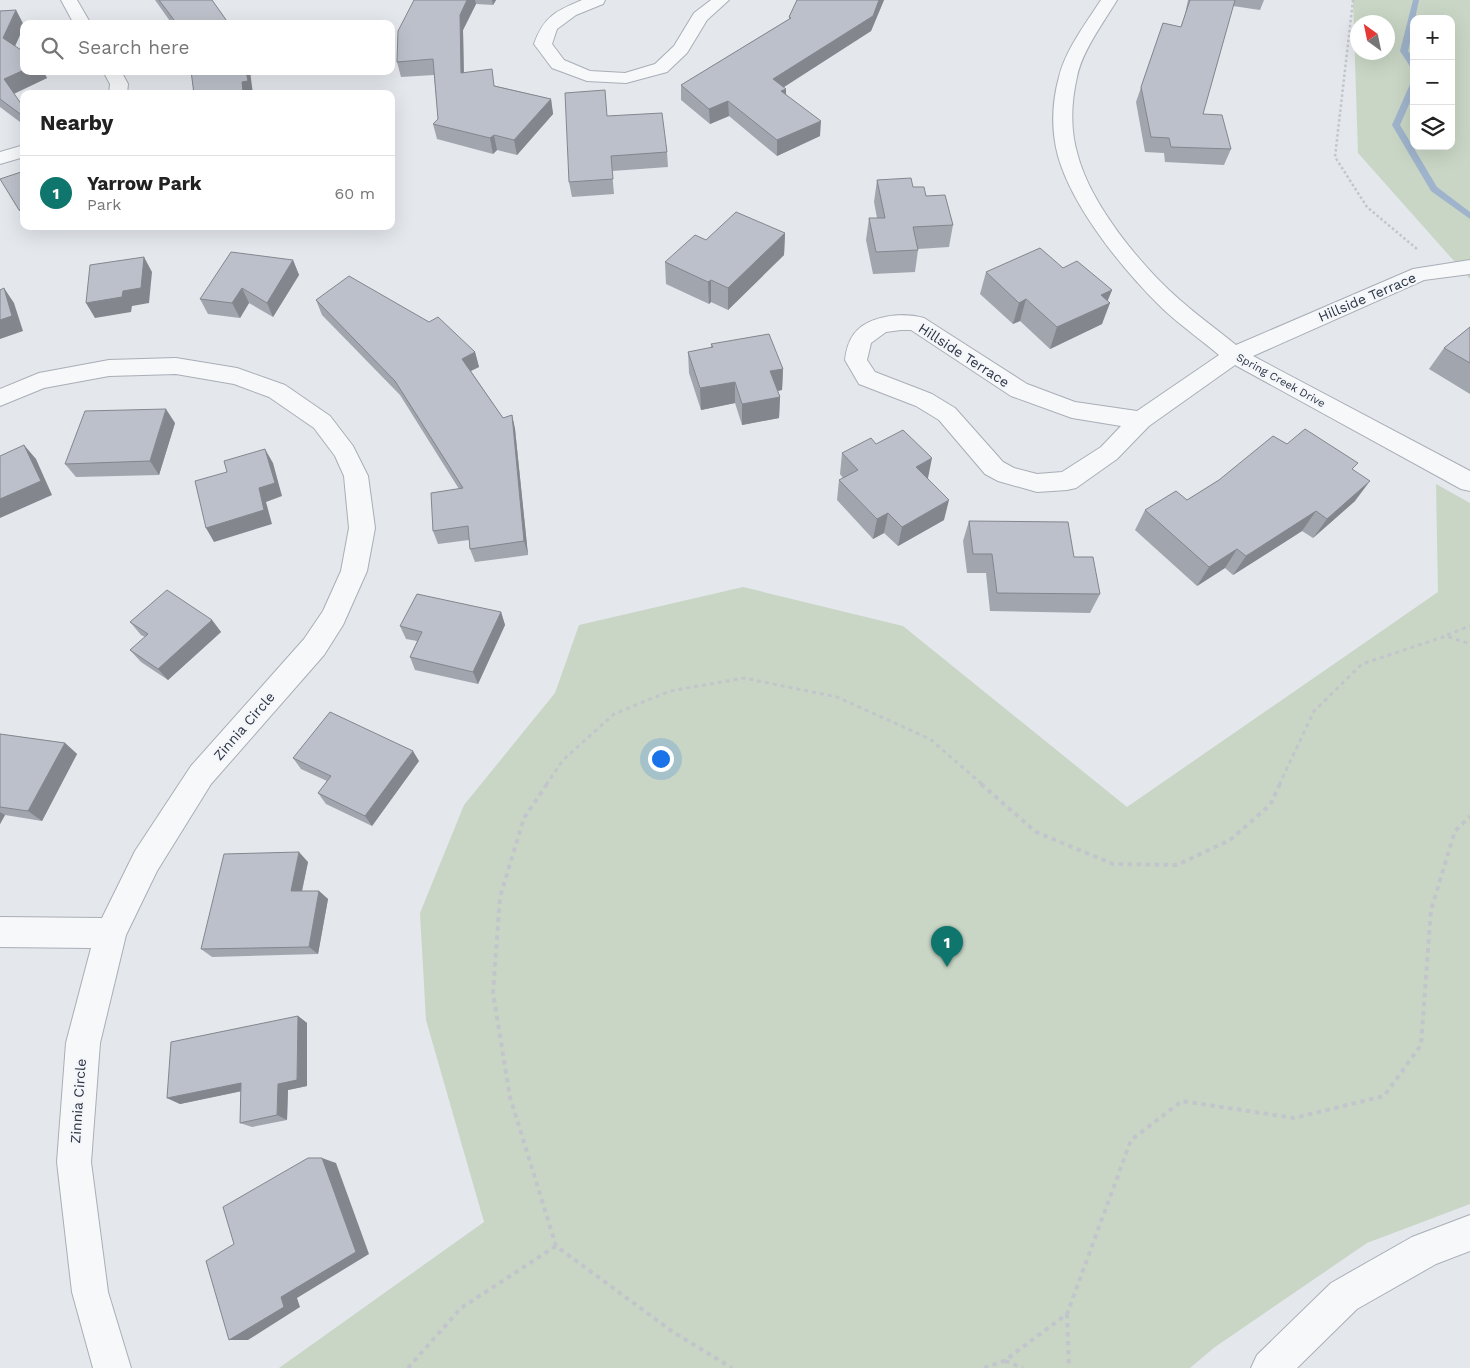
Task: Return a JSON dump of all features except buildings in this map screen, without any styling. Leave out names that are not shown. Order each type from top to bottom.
[{"type":"street","points":[[69,0],[81,20]]},
{"type":"street","points":[[597,0],[570,11],[549,27],[543,44],[558,64],[587,76],[626,78],[661,68],[681,49],[700,18],[721,0]]},
{"type":"street","name":"Spring Creek Drive","points":[[1109,0],[1084,40],[1068,75],[1062,113],[1068,156],[1088,203],[1123,253],[1171,304],[1234,355],[1470,482]]},
{"type":"street","points":[[114,75],[119,84],[118,90]]},
{"type":"street","points":[[0,158],[20,152]]},
{"type":"street","name":"Hillside Terrace","points":[[1141,420],[1072,410],[1019,390],[916,323],[895,322],[871,330],[860,341],[856,360],[867,378],[924,400],[947,414],[994,468],[1007,475],[1037,482],[1067,481],[1109,453],[1141,420],[1234,355],[1420,274],[1470,267]]},
{"type":"street","name":"Zinnia Circle","points":[[0,398],[39,381],[109,368],[176,366],[237,376],[277,391],[322,422],[345,452],[356,476],[362,528],[354,571],[334,616],[314,647],[201,775],[146,861],[111,933],[82,1043],[74,1162],[90,1292],[112,1368]]},
{"type":"street","points":[[0,932],[111,933]]},
{"type":"street","points":[[1270,1368],[1344,1296],[1425,1250],[1470,1233]]},
{"type":"path","points":[[1353,0],[1335,157],[1368,206],[1443,271]]},
{"type":"path","points":[[732,1368],[672,1332],[556,1246],[510,1097],[493,993],[500,897],[524,818],[563,760],[614,714],[670,691],[744,678],[837,697],[930,739],[1036,832],[1112,864],[1177,865],[1230,840],[1270,805],[1314,711],[1362,664],[1470,626]]},
{"type":"path","points":[[1446,636],[1470,644]]},
{"type":"path","points":[[1069,1368],[1066,1314],[1131,1140],[1182,1101],[1294,1118],[1384,1096],[1421,1045],[1431,910],[1456,831],[1470,816]]},
{"type":"path","points":[[408,1368],[461,1308],[556,1246]]},
{"type":"path","points":[[984,1368],[1004,1361],[1066,1314]]},
{"type":"path","points":[[1004,1361],[1023,1368]]},
{"type":"green space","points":[[1353,0],[1470,0],[1470,279],[1358,153],[1355,60],[1395,60],[1395,15],[1353,15]]},
{"type":"green space","points":[[1436,484],[1470,503],[1470,1204],[1367,1243],[1215,1347],[1190,1368],[279,1368],[484,1222],[426,1020],[420,913],[464,805],[555,693],[579,625],[743,587],[903,626],[1127,807],[1438,592]]},
{"type":"waterway","points":[[1410,60],[1404,51],[1416,0]]},
{"type":"waterway","points":[[1410,93],[1396,125],[1434,189],[1470,216]]},
{"type":"place","name":"Yarrow Park","points":[[947,967]]}]
